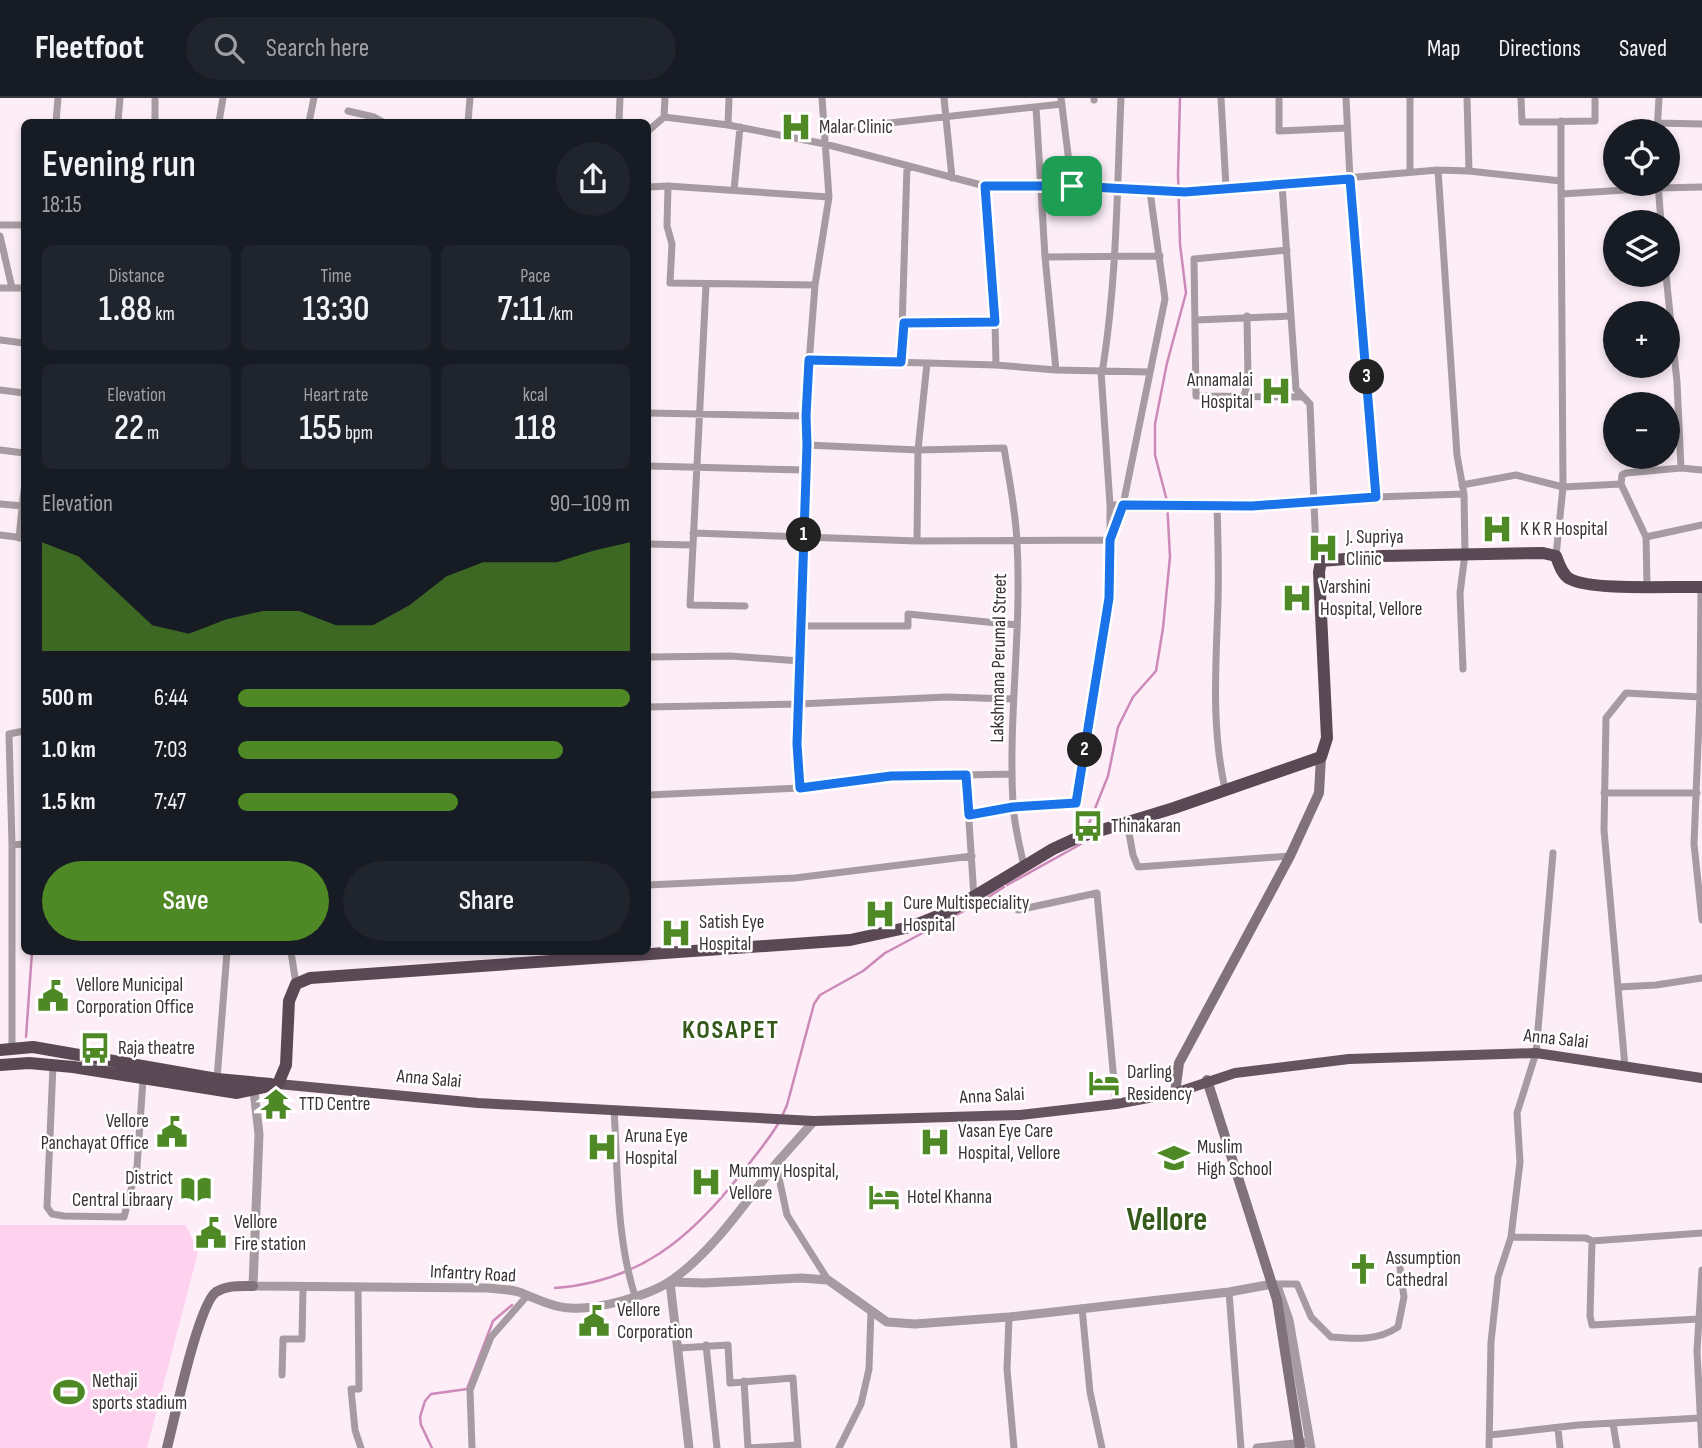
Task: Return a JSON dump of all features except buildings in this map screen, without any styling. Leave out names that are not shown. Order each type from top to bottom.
[{"type":"highway","points":[[651,951],[850,940],[909,927],[974,898],[1053,849],[1079,837],[1321,757],[1327,738],[1319,572],[1321,561],[1359,557],[1543,553],[1556,556],[1568,578],[1592,585],[1700,587]]},
{"type":"highway","points":[[278,1084],[286,1065],[289,1001],[296,984],[310,978],[502,959],[575,955]]},
{"type":"highway","name":"Anna Salai","points":[[6,1049],[46,1049],[217,1079],[278,1084]]},
{"type":"highway","name":"Anna Salai","points":[[0,1065],[54,1065],[237,1093],[278,1084]]},
{"type":"main road","points":[[1175,1093],[1179,1063],[1290,856],[1319,793],[1321,757]]},
{"type":"main road","name":"Anna Salai","points":[[278,1084],[478,1103],[814,1121],[1020,1115],[1116,1104],[1175,1093],[1207,1080],[1235,1073],[1349,1059],[1536,1054],[1702,1078]]},
{"type":"main road","points":[[1207,1080],[1273,1284],[1307,1446]]},
{"type":"main road","name":"Infantry Road","points":[[167,1448],[201,1318],[213,1294],[228,1287],[253,1286]]},
{"type":"street","points":[[56,119],[58,98]]},
{"type":"street","points":[[118,119],[120,98]]},
{"type":"street","points":[[155,98],[155,119]]},
{"type":"street","points":[[220,119],[223,98]]},
{"type":"street","points":[[310,119],[314,98]]},
{"type":"street","points":[[468,119],[470,98]]},
{"type":"street","points":[[619,119],[620,98]]},
{"type":"street","points":[[651,128],[664,117],[665,98]]},
{"type":"street","points":[[729,98],[729,125]]},
{"type":"street","points":[[800,788],[797,744],[806,416],[815,285],[829,197],[822,98]]},
{"type":"street","points":[[944,98],[952,178]]},
{"type":"street","points":[[1079,837],[1076,803],[1109,598],[1110,505],[1101,371],[1110,321],[1115,257],[1121,98]]},
{"type":"street","points":[[1221,98],[1226,187]]},
{"type":"street","points":[[1279,98],[1279,131],[1347,128]]},
{"type":"street","points":[[1346,98],[1376,497]]},
{"type":"street","points":[[1410,98],[1410,171]]},
{"type":"street","points":[[1467,98],[1469,171]]},
{"type":"street","points":[[1521,98],[1522,122],[1595,121],[1595,98]]},
{"type":"street","points":[[1658,119],[1659,98]]},
{"type":"street","points":[[826,130],[1036,107],[1061,101],[1072,186]]},
{"type":"street","points":[[1036,107],[1045,257],[1056,370]]},
{"type":"street","points":[[348,111],[378,119]]},
{"type":"street","points":[[664,117],[729,125],[825,144],[985,186],[1072,186],[1185,192],[1438,170],[1561,181]]},
{"type":"street","points":[[1556,556],[1563,487],[1561,121]]},
{"type":"street","points":[[1680,125],[1702,124]]},
{"type":"street","points":[[734,190],[740,127]]},
{"type":"street","points":[[901,362],[907,166]]},
{"type":"street","points":[[1438,170],[1456,441],[1464,494],[1465,554],[1460,593],[1463,669]]},
{"type":"street","points":[[1282,184],[1296,389],[1310,404],[1316,551],[1321,561]]},
{"type":"street","points":[[668,186],[667,226],[672,244],[670,283],[815,285]]},
{"type":"street","points":[[985,186],[996,365]]},
{"type":"street","points":[[1680,186],[1702,187]]},
{"type":"street","points":[[651,187],[829,197]]},
{"type":"street","points":[[1561,194],[1603,191]]},
{"type":"street","points":[[1110,540],[1123,505],[1165,299],[1150,192]]},
{"type":"street","points":[[0,225],[21,225]]},
{"type":"street","points":[[0,236],[12,288]]},
{"type":"street","points":[[1287,250],[1194,259],[1196,396],[1303,397]]},
{"type":"street","points":[[1045,257],[1160,256]]},
{"type":"street","points":[[706,285],[690,605],[745,606]]},
{"type":"street","points":[[1667,287],[1677,382],[1681,468]]},
{"type":"street","points":[[0,288],[21,288]]},
{"type":"street","points":[[1244,396],[1248,382],[1247,316]]},
{"type":"street","points":[[1196,320],[1291,316]]},
{"type":"street","points":[[904,323],[995,322]]},
{"type":"street","points":[[0,340],[21,343]]},
{"type":"street","points":[[809,360],[1149,372]]},
{"type":"street","points":[[917,541],[918,450],[927,363]]},
{"type":"street","points":[[0,390],[21,393]]},
{"type":"street","points":[[651,413],[806,416]]},
{"type":"street","points":[[807,445],[918,450]]},
{"type":"street","name":"Lakshmana Perumal Street","points":[[918,450],[1004,448],[1017,542],[1012,774],[1013,807],[1024,868]]},
{"type":"street","points":[[0,450],[21,453]]},
{"type":"street","points":[[651,466],[806,470]]},
{"type":"street","points":[[1649,586],[1646,537],[1621,484],[1622,475],[1681,468],[1702,470]]},
{"type":"street","points":[[1462,485],[1516,475],[1563,487],[1621,484]]},
{"type":"street","points":[[1110,505],[1252,506],[1464,494]]},
{"type":"street","points":[[0,504],[21,506]]},
{"type":"street","points":[[1217,505],[1215,683],[1217,754],[1225,789]]},
{"type":"street","points":[[1646,537],[1702,525]]},
{"type":"street","points":[[693,533],[917,541],[1110,540]]},
{"type":"street","points":[[0,536],[21,538]]},
{"type":"street","points":[[651,544],[692,545]]},
{"type":"street","points":[[1700,587],[1700,697],[1694,844],[1702,920]]},
{"type":"street","points":[[802,626],[908,626],[908,614],[1017,625]]},
{"type":"street","points":[[651,657],[730,656],[800,661]]},
{"type":"street","points":[[1625,1066],[1604,830],[1606,718],[1626,693],[1700,697]]},
{"type":"street","points":[[651,707],[946,697],[1013,699]]},
{"type":"street","points":[[6,1049],[12,845],[9,734],[21,732]]},
{"type":"street","points":[[651,795],[800,788],[891,776],[1012,774]]},
{"type":"street","points":[[966,775],[974,898]]},
{"type":"street","points":[[1604,793],[1697,793]]},
{"type":"street","points":[[969,815],[1013,807],[1076,803]]},
{"type":"street","points":[[1127,822],[1138,867],[1290,856]]},
{"type":"street","points":[[12,845],[21,844]]},
{"type":"street","points":[[1489,1448],[1491,1342],[1498,1277],[1511,1237],[1520,1163],[1517,1113],[1536,1054],[1553,853]]},
{"type":"street","points":[[651,885],[795,878],[972,856]]},
{"type":"street","points":[[1018,910],[1097,893],[1116,1104]]},
{"type":"street","points":[[217,1079],[227,955]]},
{"type":"street","points":[[291,955],[296,984]]},
{"type":"street","points":[[1619,987],[1702,978]]},
{"type":"street","points":[[54,1065],[47,1207],[52,1214],[124,1217],[137,1167],[143,1080]]},
{"type":"street","points":[[253,1286],[259,1134],[254,1091]]},
{"type":"street","points":[[614,1109],[622,1242],[626,1268],[635,1296]]},
{"type":"street","name":"Infantry Road","points":[[253,1286],[516,1291],[568,1308],[597,1307],[635,1296],[670,1282],[698,1258],[814,1121]]},
{"type":"street","points":[[776,1164],[787,1215],[828,1280],[887,1322],[915,1324],[1009,1317],[1230,1292],[1273,1284],[1297,1284],[1311,1317],[1331,1337],[1354,1339],[1385,1336],[1398,1326],[1404,1297],[1400,1268]]},
{"type":"street","points":[[1511,1237],[1586,1238],[1592,1241],[1702,1233]]},
{"type":"street","points":[[1592,1241],[1592,1325],[1699,1319]]},
{"type":"street","points":[[1702,1270],[1697,1351],[1702,1448]]},
{"type":"street","points":[[689,1448],[670,1282],[801,1278],[828,1280]]},
{"type":"street","points":[[1257,1448],[1307,1446],[1289,1320],[1280,1290],[1273,1284]]},
{"type":"street","points":[[282,1375],[283,1339],[302,1339],[303,1287]]},
{"type":"street","points":[[358,1288],[359,1389],[351,1389],[355,1430],[361,1448]]},
{"type":"street","points":[[1230,1292],[1241,1448]]},
{"type":"street","points":[[472,1448],[470,1390],[491,1337],[527,1296]]},
{"type":"street","points":[[1082,1308],[1090,1392],[1102,1448]]},
{"type":"street","points":[[838,1448],[861,1404],[869,1368],[872,1310]]},
{"type":"street","points":[[1009,1317],[1007,1369],[1014,1448]]},
{"type":"street","points":[[706,1345],[717,1448]]},
{"type":"street","points":[[679,1348],[728,1345],[730,1383],[744,1381],[793,1378],[798,1446],[748,1448],[744,1381]]},
{"type":"street","points":[[1490,1436],[1613,1423],[1700,1418]]},
{"type":"street","points":[[1613,1423],[1617,1448]]},
{"type":"street","points":[[1558,1428],[1560,1448]]},
{"type":"shaded area","points":[[0,1225],[186,1225],[198,1252],[147,1448],[0,1448]]},
{"type":"waterway","points":[[1088,826],[1108,776],[1118,727],[1133,697],[1156,671],[1163,628],[1170,557],[1167,501],[1155,455],[1155,424],[1167,363],[1186,293],[1180,244],[1180,98]]},
{"type":"waterway","points":[[1007,885],[1081,844]]},
{"type":"waterway","points":[[783,1114],[814,1004],[820,995],[863,971],[885,953],[1004,887]]},
{"type":"waterway","points":[[26,1037],[32,955]]},
{"type":"waterway","points":[[555,1288],[612,1277],[660,1253],[702,1219],[760,1150],[778,1124]]},
{"type":"waterway","points":[[432,1448],[421,1425],[420,1417],[425,1401],[431,1394],[467,1389],[493,1321],[512,1305]]},
{"type":"place","name":"Malar Clinic","points":[[796,127]]},
{"type":"place","name":"Annamalai Hospital","points":[[1276,391]]},
{"type":"place","name":"K K R Hospital","points":[[1497,529]]},
{"type":"place","name":"J. Supriya Clinic","points":[[1323,548]]},
{"type":"place","name":"Varshini Hospital, Vellore","points":[[1297,598]]},
{"type":"place","name":"Thinakaran","points":[[1088,826]]},
{"type":"place","name":"Cure Multispeciality Hospital","points":[[880,914]]},
{"type":"place","name":"Satish Eye Hospital","points":[[676,933]]},
{"type":"place","name":"Vellore Municipal Corporation Office","points":[[53,996]]},
{"type":"place","name":"Raja theatre","points":[[95,1048]]},
{"type":"place","name":"Darling Residency","points":[[1104,1083]]},
{"type":"place","name":"TTD Centre","points":[[276,1104]]},
{"type":"place","name":"Vellore Panchayat Office","points":[[172,1132]]},
{"type":"place","name":"Vasan Eye Care Hospital, Vellore","points":[[935,1142]]},
{"type":"place","name":"Aruna Eye Hospital","points":[[602,1147]]},
{"type":"place","name":"Muslim High School","points":[[1174,1158]]},
{"type":"place","name":"Mummy Hospital, Vellore","points":[[706,1182]]},
{"type":"place","name":"District Central Libraary","points":[[196,1189]]},
{"type":"place","name":"Hotel Khanna","points":[[884,1197]]},
{"type":"place","name":"Vellore Fire station","points":[[211,1233]]},
{"type":"place","name":"Assumption Cathedral","points":[[1363,1269]]},
{"type":"place","name":"Vellore Corporation","points":[[594,1321]]},
{"type":"place","name":"Nethaji sports stadium","points":[[69,1392]]},
{"type":"district","name":"KOSAPET","points":[[731,1030]]},
{"type":"district","name":"Vellore","points":[[1167,1220]]},
{"type":"route","points":[[1350,179],[1376,497],[1252,506],[1123,505],[1110,540],[1109,598],[1076,803],[1013,807],[969,815],[966,775],[891,776],[800,788],[797,744],[809,360],[901,362],[904,323],[995,322],[985,186],[1072,186],[1185,192],[1350,179]]}]
